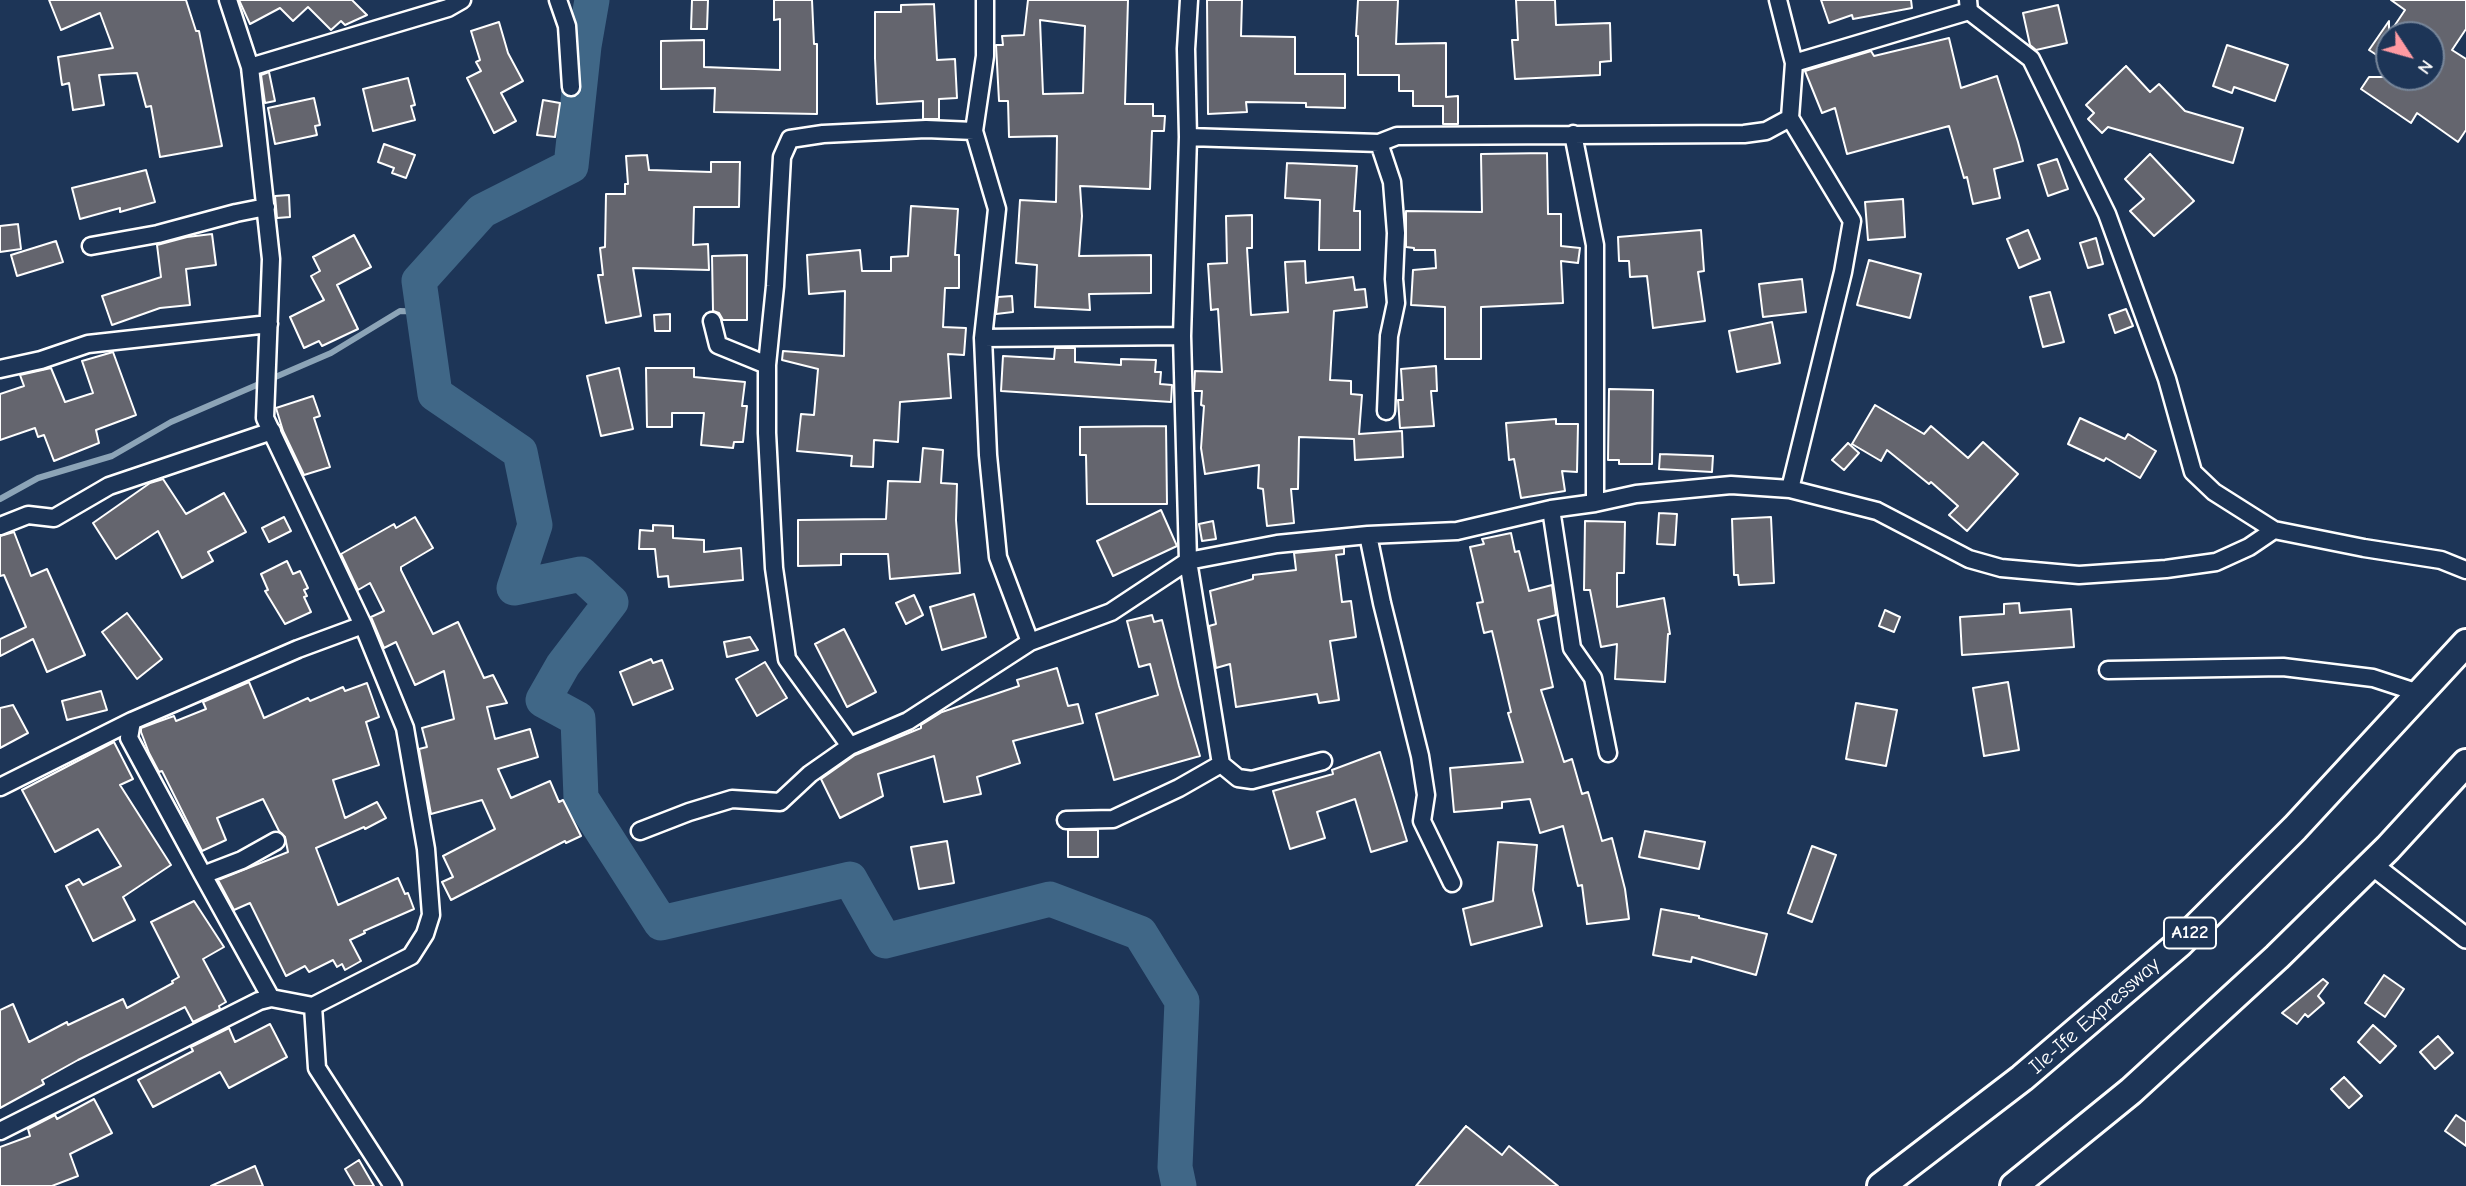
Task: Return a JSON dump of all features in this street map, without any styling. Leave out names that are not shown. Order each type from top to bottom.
[{"type":"highway","name":"Ile-Ife Expressway","points":[[1881,1186],[2022,1078],[2180,943],[2305,818],[2466,643]]},
{"type":"highway","points":[[2014,1186],[2131,1091],[2267,966],[2371,864],[2466,764]]},
{"type":"street","points":[[0,1131],[259,1001],[271,998],[313,1006],[411,956],[425,934],[431,915],[426,849],[405,728],[363,625],[265,418],[271,260],[250,67],[228,0]]},
{"type":"street","points":[[558,0],[567,26],[571,88]]},
{"type":"street","points":[[985,0],[985,56],[974,131],[997,209],[983,338],[989,455],[998,557],[1030,642]]},
{"type":"street","points":[[1189,0],[1182,336],[1188,561],[1221,764],[1238,778],[1252,780],[1323,761]]},
{"type":"street","points":[[1778,0],[1794,64],[1790,118],[1852,221],[1843,272],[1790,489]]},
{"type":"street","points":[[250,67],[455,3]]},
{"type":"street","points":[[1794,64],[1969,5],[2031,59],[2107,214],[2167,379],[2193,472],[2214,492],[2274,530],[2364,548],[2441,559],[2466,570]]},
{"type":"street","points":[[1188,138],[1379,144],[1397,136],[1744,134],[1766,131],[1790,118]]},
{"type":"street","points":[[850,746],[787,659],[774,568],[767,433],[767,365],[775,286],[782,157],[790,139],[823,134],[926,129],[974,131]]},
{"type":"street","points":[[1573,134],[1595,245],[1595,503]]},
{"type":"street","points":[[1379,144],[1392,181],[1396,233],[1396,303],[1389,336],[1386,411]]},
{"type":"street","points":[[91,246],[158,234],[266,207]]},
{"type":"street","points":[[712,321],[718,345],[767,365]]},
{"type":"street","points":[[0,369],[41,360],[88,345],[269,324]]},
{"type":"street","points":[[983,338],[1182,336]]},
{"type":"street","points":[[0,526],[29,515],[54,519],[109,486],[272,431]]},
{"type":"street","points":[[640,831],[732,799],[780,802],[810,774],[850,746],[908,721],[1030,642],[1111,612],[1188,561],[1277,544],[1368,534],[1457,531],[1551,509],[1636,494],[1731,485],[1790,489],[1877,511],[1969,559],[2001,568],[2053,573],[2080,575],[2216,562],[2249,547],[2274,530]]},
{"type":"street","points":[[1551,509],[1572,648],[1593,678],[1608,753]]},
{"type":"street","points":[[1368,534],[1382,603],[1420,756],[1426,795],[1422,821],[1452,883]]},
{"type":"street","points":[[1,784],[132,721],[298,649],[363,625]]},
{"type":"street","points":[[2108,670],[2283,667],[2373,678],[2419,693]]},
{"type":"street","points":[[132,721],[130,738],[271,998]]},
{"type":"street","points":[[1066,820],[1113,820],[1221,764]]},
{"type":"street","points":[[203,875],[242,860],[276,841]]},
{"type":"street","points":[[2371,864],[2466,938]]},
{"type":"street","points":[[313,1006],[317,1068],[394,1186]]},
{"type":"building","points":[[49,0],[186,0],[196,31],[199,31],[222,146],[160,157],[151,106],[146,107],[137,73],[99,75],[104,105],[73,110],[69,83],[62,85],[58,57],[113,48],[100,13],[61,30]]},
{"type":"building","points":[[239,0],[352,0],[367,15],[345,25],[341,21],[331,30],[308,7],[293,21],[280,8],[250,24]]},
{"type":"building","points":[[692,0],[708,0],[707,29],[691,29]]},
{"type":"building","points":[[774,0],[812,0],[814,44],[817,44],[817,114],[714,112],[715,88],[661,89],[661,41],[704,40],[704,67],[780,70],[780,19],[774,20]]},
{"type":"building","points":[[1028,0],[1128,0],[1125,104],[1153,104],[1153,116],[1165,116],[1164,131],[1152,131],[1150,189],[1080,186],[1082,216],[1079,256],[1151,255],[1151,293],[1089,294],[1090,310],[1035,307],[1037,265],[1016,263],[1020,200],[1056,202],[1057,136],[1009,137],[1008,101],[999,101],[996,45],[1003,45],[1002,36],[1024,35]],"holes":[[[1040,20],[1085,26],[1083,93],[1043,94]]]},
{"type":"building","points":[[1207,0],[1242,0],[1241,36],[1295,37],[1295,74],[1345,74],[1345,108],[1306,107],[1306,103],[1246,102],[1247,112],[1208,114]]},
{"type":"building","points":[[1358,0],[1398,0],[1396,44],[1446,43],[1446,97],[1458,96],[1458,124],[1443,124],[1443,106],[1413,106],[1413,91],[1399,91],[1399,75],[1358,75]]},
{"type":"building","points":[[1516,0],[1555,0],[1556,25],[1610,23],[1611,61],[1600,62],[1600,75],[1515,79],[1512,40],[1518,40]]},
{"type":"building","points":[[1821,0],[1911,0],[1912,8],[1853,19],[1852,15],[1829,23]]},
{"type":"building","points":[[2391,0],[2466,0],[2466,29],[2452,50],[2466,59],[2466,130],[2458,142],[2417,113],[2411,123],[2361,89],[2369,77],[2375,77],[2375,91],[2445,91],[2445,21],[2398,21],[2405,10]]},
{"type":"building","points":[[934,4],[937,60],[955,59],[957,98],[939,99],[939,119],[923,119],[923,101],[877,104],[875,12],[901,12],[901,5]]},
{"type":"building","points":[[2058,5],[2067,43],[2036,50],[2030,45],[2023,13]]},
{"type":"building","points":[[499,22],[508,53],[523,81],[501,93],[516,121],[494,133],[467,78],[481,71],[476,62],[480,60],[471,31]]},
{"type":"building","points":[[1949,38],[1961,88],[1997,76],[2023,161],[1994,169],[2000,198],[1973,204],[1967,177],[1964,178],[1949,126],[1847,154],[1835,108],[1822,113],[1805,71],[1871,51],[1874,56]]},
{"type":"building","points":[[2375,41],[2375,54],[2369,50]]},
{"type":"building","points":[[2227,45],[2288,65],[2275,101],[2234,87],[2232,93],[2213,86]]},
{"type":"building","points":[[2126,66],[2150,92],[2159,84],[2185,111],[2243,128],[2233,163],[2108,127],[2102,133],[2088,119],[2094,113],[2086,105]]},
{"type":"building","points":[[269,72],[275,101],[265,103],[261,75]]},
{"type":"building","points":[[408,78],[415,105],[411,106],[415,120],[373,131],[363,89]]},
{"type":"building","points":[[314,98],[320,125],[315,126],[317,135],[275,144],[268,108]]},
{"type":"building","points":[[543,100],[560,103],[555,137],[537,135]]},
{"type":"building","points":[[384,144],[415,155],[406,178],[392,173],[394,168],[378,162]]},
{"type":"building","points":[[1547,153],[1548,214],[1561,214],[1561,246],[1580,248],[1578,263],[1561,261],[1563,303],[1481,307],[1481,359],[1445,359],[1445,307],[1411,305],[1413,270],[1436,268],[1435,250],[1414,250],[1406,247],[1406,211],[1482,212],[1481,154]]},
{"type":"building","points":[[2150,154],[2194,201],[2154,236],[2130,211],[2144,199],[2125,179]]},
{"type":"building","points":[[647,155],[649,170],[711,172],[711,162],[740,162],[739,207],[694,207],[693,245],[708,244],[709,270],[633,268],[641,316],[606,323],[598,275],[603,275],[600,248],[605,247],[606,194],[625,194],[625,184],[628,184],[626,156]]},
{"type":"building","points":[[2057,159],[2068,189],[2048,196],[2038,165]]},
{"type":"building","points":[[1287,163],[1357,166],[1354,211],[1360,211],[1360,250],[1319,250],[1320,200],[1285,198]]},
{"type":"building","points":[[146,170],[155,202],[80,219],[72,188]]},
{"type":"building","points":[[289,195],[290,217],[277,218],[275,196]]},
{"type":"building","points":[[1903,199],[1905,237],[1868,240],[1865,202]]},
{"type":"building","points":[[911,206],[958,209],[955,255],[959,255],[959,288],[945,288],[943,327],[966,328],[964,355],[948,354],[951,398],[900,402],[898,442],[874,440],[873,467],[851,466],[852,456],[797,451],[801,414],[814,415],[818,369],[782,360],[783,351],[844,356],[845,291],[809,294],[807,255],[860,250],[862,271],[891,271],[891,257],[908,256]]},
{"type":"building","points":[[1252,215],[1252,248],[1247,248],[1251,315],[1288,312],[1285,262],[1305,261],[1306,283],[1353,277],[1355,290],[1365,289],[1367,307],[1334,311],[1330,380],[1351,381],[1351,394],[1362,395],[1359,434],[1402,431],[1403,457],[1355,460],[1354,439],[1299,437],[1298,489],[1291,489],[1294,523],[1267,526],[1263,489],[1258,488],[1259,465],[1205,474],[1201,448],[1204,406],[1201,405],[1202,391],[1194,391],[1195,371],[1222,372],[1218,309],[1211,310],[1208,264],[1227,263],[1226,216]]},
{"type":"building","points":[[18,224],[21,249],[0,252],[0,226]]},
{"type":"building","points":[[1701,230],[1704,271],[1698,272],[1705,321],[1653,328],[1647,276],[1630,277],[1629,261],[1619,261],[1618,237]]},
{"type":"building","points":[[2028,230],[2040,259],[2019,268],[2007,239]]},
{"type":"building","points":[[212,234],[216,265],[186,269],[190,305],[160,308],[112,325],[102,296],[161,277],[157,245]]},
{"type":"building","points":[[354,235],[371,267],[337,285],[358,329],[322,346],[319,341],[304,348],[290,317],[324,300],[311,276],[320,271],[313,257]]},
{"type":"building","points":[[2096,238],[2103,264],[2088,268],[2080,243]]},
{"type":"building","points":[[56,241],[63,262],[17,276],[11,255]]},
{"type":"building","points":[[747,255],[747,320],[723,320],[719,313],[713,311],[712,256]]},
{"type":"building","points":[[1869,260],[1921,274],[1910,318],[1857,305]]},
{"type":"building","points":[[1802,279],[1806,312],[1763,317],[1759,284]]},
{"type":"building","points":[[2050,292],[2064,342],[2043,347],[2030,297]]},
{"type":"building","points":[[1012,296],[1013,312],[996,314],[998,297]]},
{"type":"building","points":[[2126,309],[2133,326],[2115,333],[2109,315]]},
{"type":"building","points":[[670,314],[670,331],[655,331],[654,315]]},
{"type":"building","points":[[1772,322],[1780,363],[1737,372],[1729,331]]},
{"type":"building","points":[[1055,348],[1075,348],[1075,362],[1121,365],[1121,359],[1156,360],[1155,372],[1161,372],[1160,384],[1172,385],[1171,402],[1001,391],[1003,356],[1054,359]]},
{"type":"building","points":[[113,352],[136,415],[96,430],[99,443],[54,461],[44,435],[38,437],[35,428],[0,440],[0,394],[24,386],[20,375],[51,368],[65,402],[93,393],[82,361]]},
{"type":"building","points":[[1436,366],[1437,391],[1431,391],[1434,426],[1400,428],[1398,400],[1403,400],[1401,369]]},
{"type":"building","points":[[619,368],[633,429],[601,436],[587,376]]},
{"type":"building","points":[[646,368],[694,368],[694,377],[745,382],[742,406],[747,406],[743,442],[734,442],[733,448],[701,445],[704,413],[672,413],[672,427],[647,427]]},
{"type":"building","points":[[1609,389],[1653,390],[1652,464],[1619,464],[1619,460],[1608,460]]},
{"type":"building","points":[[313,396],[320,416],[314,418],[330,467],[304,475],[283,431],[276,408]]},
{"type":"building","points":[[1875,405],[1924,434],[1931,426],[1968,458],[1983,442],[2018,474],[1967,531],[1949,515],[1958,506],[1931,482],[1929,484],[1887,450],[1881,461],[1852,444]]},
{"type":"building","points":[[2080,418],[2125,439],[2128,434],[2156,451],[2140,478],[2106,458],[2104,461],[2068,444]]},
{"type":"building","points":[[1556,419],[1556,424],[1578,424],[1577,472],[1562,471],[1565,491],[1521,498],[1514,459],[1509,460],[1506,423]]},
{"type":"building","points":[[1166,426],[1167,504],[1087,504],[1086,455],[1080,455],[1080,427]]},
{"type":"building","points":[[1848,443],[1859,453],[1844,470],[1832,460]]},
{"type":"building","points":[[923,448],[943,450],[941,483],[957,484],[956,520],[960,573],[890,579],[888,554],[841,554],[841,565],[798,566],[798,520],[886,519],[888,481],[920,482]]},
{"type":"building","points":[[1660,454],[1713,456],[1712,472],[1659,469]]},
{"type":"building","points":[[163,479],[186,514],[224,493],[246,532],[208,552],[213,561],[182,578],[158,531],[116,559],[93,523],[150,483]]},
{"type":"building","points":[[1161,510],[1177,546],[1113,576],[1097,541]]},
{"type":"building","points":[[1659,513],[1677,514],[1675,545],[1657,544]]},
{"type":"building","points":[[284,517],[291,531],[269,542],[262,528]]},
{"type":"building","points":[[415,517],[433,548],[401,567],[401,570],[433,634],[458,622],[484,678],[493,675],[507,703],[487,707],[495,739],[530,729],[538,757],[498,769],[511,798],[550,781],[559,802],[563,800],[581,836],[566,843],[565,841],[451,900],[442,882],[453,877],[443,856],[495,829],[482,800],[431,814],[419,749],[427,747],[422,728],[454,719],[444,671],[415,685],[396,642],[384,648],[371,617],[384,611],[370,583],[358,590],[341,554],[394,524],[396,528]]},
{"type":"building","points":[[1771,517],[1774,583],[1739,585],[1738,575],[1734,575],[1732,519]]},
{"type":"building","points":[[1213,521],[1216,539],[1202,541],[1199,524]]},
{"type":"building","points":[[1585,521],[1625,522],[1624,573],[1617,573],[1617,607],[1664,598],[1670,634],[1665,682],[1615,679],[1617,644],[1601,647],[1590,590],[1584,590]]},
{"type":"building","points":[[653,525],[673,526],[673,538],[704,540],[704,552],[741,548],[743,580],[669,587],[668,576],[658,577],[655,549],[639,549],[640,530],[653,531]]},
{"type":"building","points":[[14,532],[31,576],[47,569],[85,655],[47,672],[33,639],[0,656],[0,639],[26,627],[4,575],[0,576],[0,536]]},
{"type":"building","points":[[1511,533],[1515,552],[1519,551],[1529,591],[1552,585],[1556,615],[1538,620],[1553,687],[1541,690],[1564,762],[1572,759],[1582,794],[1588,792],[1602,841],[1612,838],[1625,889],[1629,919],[1587,924],[1582,885],[1578,886],[1563,826],[1540,833],[1530,799],[1502,802],[1502,808],[1454,812],[1450,768],[1523,762],[1508,713],[1511,712],[1492,631],[1484,633],[1477,603],[1483,602],[1470,547],[1484,544],[1482,539]]},
{"type":"building","points":[[1344,548],[1344,554],[1336,555],[1342,602],[1351,601],[1356,637],[1330,641],[1339,700],[1319,703],[1317,694],[1236,707],[1230,664],[1216,668],[1209,626],[1216,624],[1210,591],[1253,579],[1253,575],[1296,570],[1294,553]]},
{"type":"building","points":[[287,561],[293,574],[300,571],[308,588],[304,590],[307,596],[304,597],[311,612],[285,624],[265,591],[268,590],[261,574]]},
{"type":"building","points":[[974,594],[986,637],[942,650],[930,607]]},
{"type":"building","points":[[914,595],[923,615],[906,624],[896,603]]},
{"type":"building","points":[[2019,603],[2020,613],[2071,609],[2074,647],[1962,655],[1960,617],[2004,614],[2004,604]]},
{"type":"building","points":[[1885,610],[1900,617],[1894,632],[1879,626]]},
{"type":"building","points":[[127,613],[162,659],[137,679],[102,632]]},
{"type":"building","points":[[1152,615],[1154,622],[1162,620],[1200,756],[1114,780],[1096,714],[1158,695],[1150,664],[1139,667],[1127,621]]},
{"type":"building","points":[[844,629],[876,692],[847,707],[815,644]]},
{"type":"building","points":[[750,637],[758,650],[727,657],[724,642]]},
{"type":"building","points":[[651,659],[653,663],[662,660],[673,689],[633,705],[620,672]]},
{"type":"building","points":[[765,662],[787,698],[757,716],[736,679]]},
{"type":"building","points":[[1057,668],[1068,706],[1078,704],[1083,723],[1013,741],[1020,763],[977,777],[981,794],[944,802],[934,756],[878,774],[883,796],[840,818],[821,779],[855,755],[921,728],[921,725],[942,712],[1019,686],[1017,680]]},
{"type":"building","points":[[249,682],[264,718],[308,698],[310,701],[343,687],[345,691],[367,683],[379,717],[366,722],[379,765],[333,780],[345,818],[377,802],[386,818],[316,848],[338,905],[398,878],[414,909],[350,940],[361,961],[345,970],[342,964],[337,967],[333,960],[309,972],[305,966],[286,976],[250,903],[234,910],[218,880],[288,852],[285,837],[279,831],[263,799],[217,818],[226,840],[202,851],[162,771],[159,772],[149,753],[141,732],[141,728],[157,722],[174,716],[176,721],[206,709],[203,702]]},
{"type":"building","points":[[2008,682],[2019,750],[1984,756],[1973,688]]},
{"type":"building","points":[[101,691],[107,710],[67,720],[62,701]]},
{"type":"building","points":[[1856,703],[1897,710],[1886,766],[1846,759]]},
{"type":"building","points":[[13,705],[28,733],[0,748],[0,708]]},
{"type":"building","points":[[114,742],[133,779],[120,785],[171,865],[123,897],[135,920],[93,941],[66,886],[79,879],[83,885],[121,866],[98,829],[55,852],[22,790]]},
{"type":"building","points":[[1380,752],[1407,841],[1371,852],[1355,799],[1317,812],[1325,838],[1290,849],[1273,791],[1333,774],[1332,770]]},
{"type":"building","points":[[1068,830],[1098,830],[1098,857],[1068,857]]},
{"type":"building","points":[[1645,831],[1705,842],[1699,869],[1639,857]]},
{"type":"building","points":[[947,841],[954,883],[919,889],[911,847]]},
{"type":"building","points":[[1498,842],[1537,845],[1533,890],[1542,926],[1471,945],[1463,909],[1493,901]]},
{"type":"building","points":[[1812,846],[1836,855],[1812,922],[1788,913]]},
{"type":"building","points":[[194,901],[224,947],[203,959],[226,1002],[219,1006],[220,1009],[193,1022],[185,1007],[78,1060],[42,1080],[44,1084],[0,1108],[0,1010],[13,1004],[29,1042],[67,1022],[68,1025],[123,999],[127,1008],[173,983],[172,981],[179,977],[151,922]]},
{"type":"building","points":[[1661,909],[1767,934],[1756,975],[1692,957],[1691,962],[1653,955]]},
{"type":"building","points":[[2384,975],[2404,989],[2385,1017],[2365,1003]]},
{"type":"building","points":[[2323,979],[2328,983],[2318,996],[2324,1003],[2308,1017],[2305,1014],[2297,1024],[2282,1013]]},
{"type":"building","points":[[270,1024],[287,1057],[229,1088],[220,1072],[153,1107],[138,1080],[193,1051],[191,1047],[229,1028],[235,1042]]},
{"type":"building","points":[[2373,1025],[2396,1046],[2380,1063],[2358,1042]]},
{"type":"building","points":[[2438,1036],[2453,1053],[2435,1069],[2420,1052]]},
{"type":"building","points":[[2344,1077],[2362,1096],[2349,1108],[2331,1089]]},
{"type":"building","points":[[94,1099],[112,1133],[70,1154],[78,1176],[52,1186],[0,1186],[0,1147],[30,1136],[28,1129],[55,1115],[57,1119]]},
{"type":"building","points":[[2456,1115],[2466,1122],[2466,1146],[2445,1131]]},
{"type":"building","points":[[1466,1126],[1502,1155],[1509,1146],[1558,1186],[1416,1186]]},
{"type":"building","points":[[359,1160],[374,1186],[355,1186],[345,1169]]},
{"type":"building","points":[[255,1166],[263,1186],[211,1186]]},
{"type":"waterway","points":[[592,0],[584,46],[571,166],[482,211],[419,281],[435,394],[520,452],[535,525],[514,588],[581,574],[611,602],[563,665],[543,700],[578,719],[581,798],[661,923],[850,879],[885,941],[1050,899],[1140,933],[1182,1001],[1175,1167],[1179,1186]]},
{"type":"waterway","points":[[0,499],[38,478],[112,456],[171,422],[331,353],[400,311],[423,312]]}]
